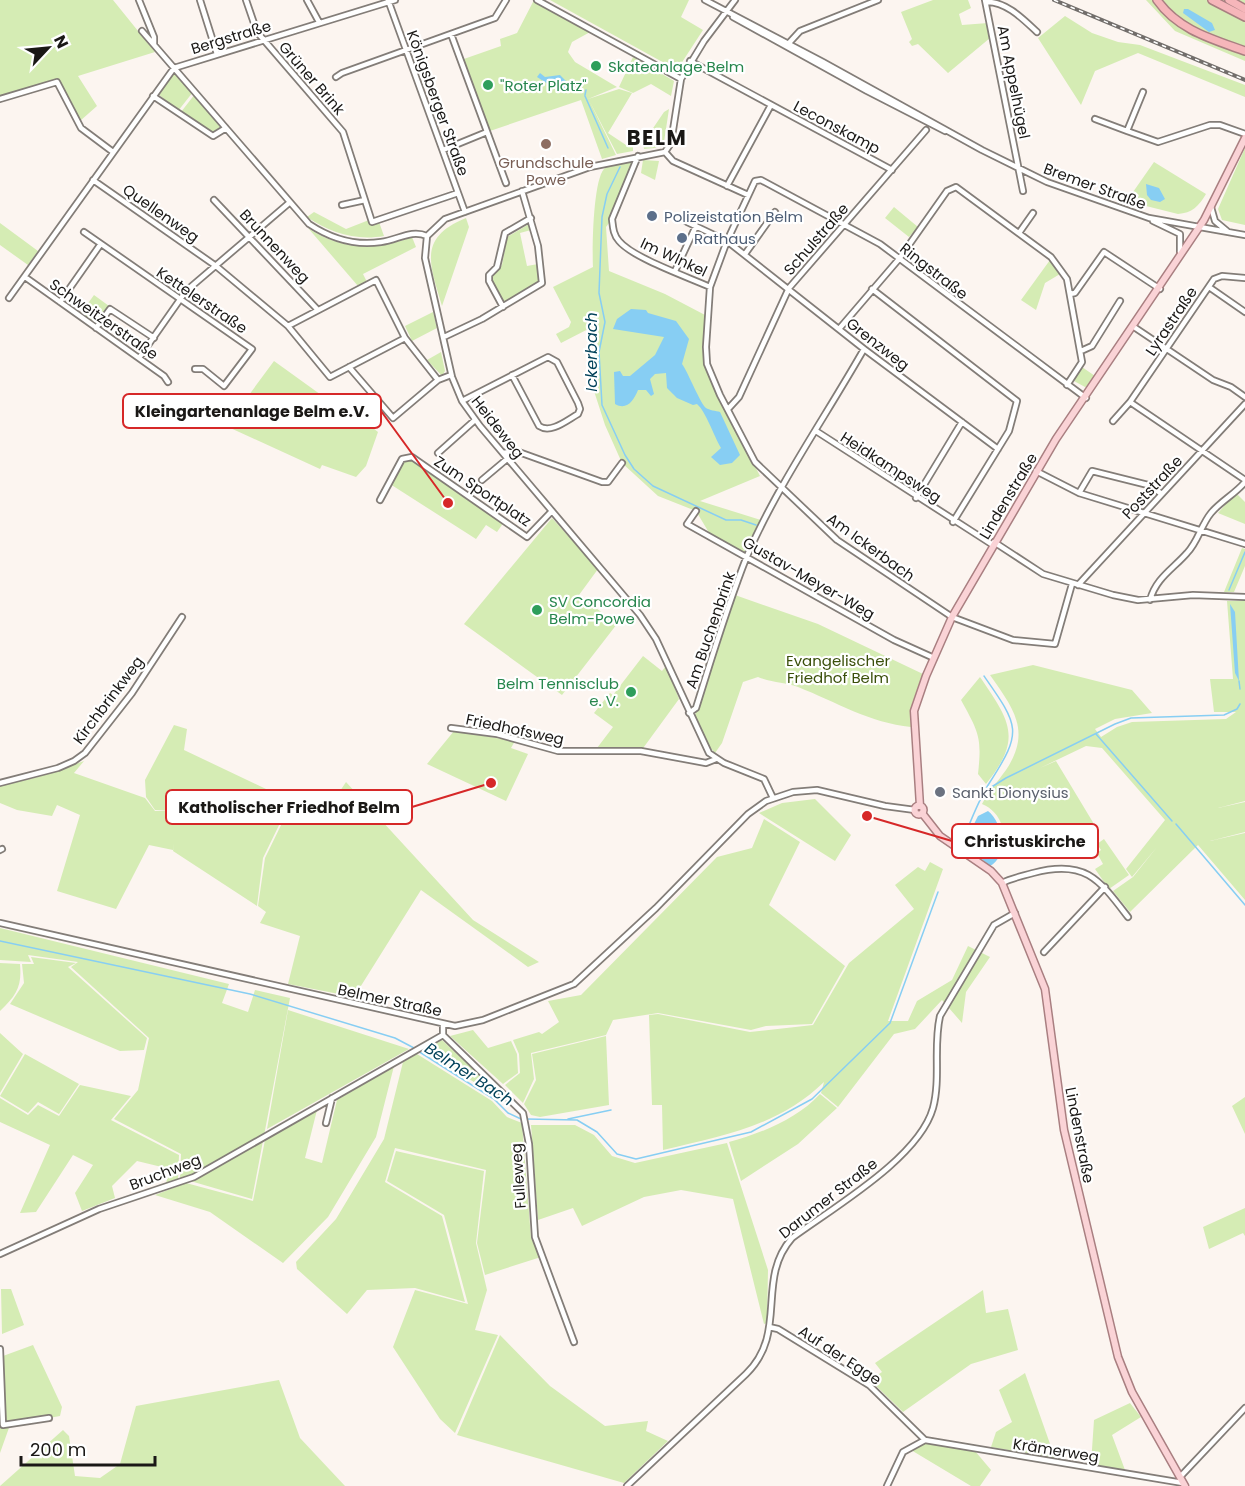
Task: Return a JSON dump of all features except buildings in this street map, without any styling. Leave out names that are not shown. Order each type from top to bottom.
[{"type":"highway","points":[[1157,0],[1171,16],[1184,26],[1245,51]]},
{"type":"highway","points":[[1212,0],[1245,17]]},
{"type":"highway","points":[[1229,0],[1245,9]]},
{"type":"main road","name":"Lindenstraße","points":[[1182,1482],[1132,1392],[1118,1357],[1064,1130],[1047,999],[1016,913],[1002,883],[990,871],[940,836],[922,813],[918,814],[914,711],[933,658],[952,616],[1036,471],[1160,290],[1199,228],[1245,136]]},
{"type":"street","points":[[139,0],[154,37],[154,45]]},
{"type":"street","points":[[200,0],[217,54]]},
{"type":"street","name":"Grüner Brink","points":[[246,0],[257,32],[343,132],[372,222],[458,193]]},
{"type":"street","points":[[307,0],[319,22]]},
{"type":"street","name":"Bergstraße","points":[[9,298],[174,68],[395,0]]},
{"type":"street","points":[[336,77],[495,18],[506,0]]},
{"type":"street","points":[[537,0],[681,78]]},
{"type":"street","name":"Bremer Straße","points":[[705,0],[789,43],[1018,169],[1073,192],[1149,218],[1245,235]]},
{"type":"street","points":[[665,152],[670,143],[681,78],[735,0]]},
{"type":"street","points":[[789,43],[800,31],[878,0]]},
{"type":"street","name":"Königsberger Straße","points":[[388,1],[465,212]]},
{"type":"street","points":[[986,1],[996,3],[1018,15],[1038,32]]},
{"type":"street","name":"Am Appelhügel","points":[[986,1],[1023,190]]},
{"type":"street","name":"Bremer Straße","points":[[727,11],[740,23],[932,126],[946,131]]},
{"type":"street","points":[[142,31],[289,203],[309,224],[341,240],[382,242],[416,232],[427,237],[439,223],[522,191],[601,164],[665,152]]},
{"type":"street","points":[[451,34],[506,183]]},
{"type":"street","name":"Leconskamp","points":[[690,62],[891,170]]},
{"type":"street","points":[[0,99],[57,82],[81,128],[113,152]]},
{"type":"street","points":[[1127,131],[1143,92]]},
{"type":"street","points":[[153,96],[213,136],[226,128]]},
{"type":"street","name":"Leconskamp","points":[[727,186],[736,164],[771,105]]},
{"type":"street","points":[[1095,119],[1158,142],[1210,125],[1220,125],[1245,136]]},
{"type":"street","name":"Schulstraße","points":[[729,409],[739,397],[789,288],[926,130]]},
{"type":"street","points":[[443,150],[487,132]]},
{"type":"street","points":[[665,152],[673,161],[748,195]]},
{"type":"street","name":"Im WInkel","points":[[638,156],[612,219],[613,229],[624,246],[710,287]]},
{"type":"street","points":[[681,174],[684,166]]},
{"type":"street","name":"Ringstraße","points":[[758,179],[880,244],[1086,398]]},
{"type":"street","name":"Am Ickerbach","points":[[758,179],[727,241],[710,287],[706,347],[707,364],[755,462],[837,540],[952,616],[1012,640],[1055,644],[1075,584]]},
{"type":"street","name":"Quellenweg","points":[[93,180],[216,266],[288,326],[330,377],[349,367]]},
{"type":"street","points":[[839,329],[899,259],[948,191],[956,187],[1051,257],[1066,279],[1082,362],[1067,385]]},
{"type":"street","points":[[444,337],[503,307],[542,283],[538,246],[522,191]]},
{"type":"street","name":"Brunnenweg","points":[[214,200],[317,309]]},
{"type":"street","points":[[342,205],[365,200]]},
{"type":"street","points":[[139,358],[186,291],[289,203]]},
{"type":"street","points":[[1211,207],[1215,221],[1229,232]]},
{"type":"street","points":[[745,254],[775,212]]},
{"type":"street","points":[[1019,233],[1033,213]]},
{"type":"street","points":[[503,307],[489,280],[489,275],[497,267],[505,233],[531,218]]},
{"type":"street","points":[[1149,218],[1180,234],[1182,242],[1178,260]]},
{"type":"street","name":"Grenzweg","points":[[687,222],[727,241],[745,254],[864,349],[998,449]]},
{"type":"street","points":[[675,271],[696,226]]},
{"type":"street","name":"Kettelerstraße","points":[[84,232],[252,350],[224,386],[203,369],[195,369]]},
{"type":"street","name":"Heideweg","points":[[427,237],[425,258],[451,375],[462,401],[507,459],[645,622],[656,639],[704,744],[716,759]]},
{"type":"street","points":[[60,302],[100,245]]},
{"type":"street","points":[[1070,294],[1075,293],[1104,252],[1160,290]]},
{"type":"street","name":"Lyrastraße","points":[[1113,421],[1130,402],[1214,279],[1222,276],[1245,278]]},
{"type":"street","name":"Schweitzerstraße","points":[[25,277],[164,376],[168,382]]},
{"type":"street","points":[[288,326],[376,280],[405,338],[438,380]]},
{"type":"street","points":[[1209,287],[1245,312]]},
{"type":"street","points":[[872,289],[1016,398],[1017,405],[1009,431],[953,522]]},
{"type":"street","points":[[1081,351],[1092,346],[1120,301]]},
{"type":"street","points":[[96,328],[110,309],[154,338]]},
{"type":"street","points":[[1134,327],[1222,386],[1231,387],[1245,398]]},
{"type":"street","points":[[405,338],[349,367],[393,418],[438,380],[451,375]]},
{"type":"street","name":"Am Buchenbrink","points":[[689,713],[696,708],[716,643],[748,556],[783,489],[864,349]]},
{"type":"street","points":[[462,401],[512,375],[548,357],[554,358],[578,403],[578,414],[550,429],[544,429],[539,426],[512,375]]},
{"type":"street","points":[[1130,402],[1245,481],[1235,494],[1211,513],[1189,552],[1153,588],[1150,600]]},
{"type":"street","name":"Poststraße","points":[[1075,584],[1245,404]]},
{"type":"street","points":[[438,453],[475,420]]},
{"type":"street","points":[[916,498],[962,422]]},
{"type":"street","name":"Heidkampsweg","points":[[816,431],[953,522],[1042,574],[1138,600],[1193,596],[1245,597]]},
{"type":"street","points":[[503,453],[516,451],[602,482],[608,482],[622,463]]},
{"type":"street","name":"Zum Sportplatz","points":[[380,500],[402,459],[412,457],[527,537],[552,511]]},
{"type":"street","points":[[482,480],[507,459]]},
{"type":"street","points":[[1036,471],[1079,493],[1245,544]]},
{"type":"street","points":[[1079,493],[1092,471],[1148,485],[1162,494]]},
{"type":"street","name":"Gustav-Meyer-Weg","points":[[696,511],[687,524],[748,556],[894,640],[933,658]]},
{"type":"street","name":"Kirchbrinkweg","points":[[0,783],[58,768],[85,753],[132,693],[182,617]]},
{"type":"street","name":"Friedhofsweg","points":[[451,728],[497,734],[569,752],[641,751],[706,763],[716,759]]},
{"type":"street","points":[[716,759],[764,779],[773,798]]},
{"type":"street","name":"Belmer Straße","points":[[0,923],[443,1025],[467,1024],[574,984],[656,908],[748,814],[773,798],[793,792],[817,790],[885,806],[917,808]]},
{"type":"street","points":[[1002,883],[1053,868],[1073,868],[1088,873],[1105,887],[1128,917]]},
{"type":"street","points":[[1044,952],[1105,887]]},
{"type":"street","name":"Darumer Straße","points":[[627,1486],[757,1363],[766,1346],[770,1327],[777,1260],[792,1238],[905,1153],[922,1132],[933,1107],[937,1030],[940,1016],[994,925],[1016,913]]},
{"type":"street","points":[[442,1035],[443,1025]]},
{"type":"street","name":"Bruchweg","points":[[0,1254],[99,1209],[194,1177],[442,1035]]},
{"type":"street","name":"Fulleweg","points":[[442,1035],[523,1113],[527,1128],[535,1237],[574,1342]]},
{"type":"street","points":[[326,1123],[332,1098]]},
{"type":"street","name":"Auf der Egge","points":[[770,1327],[778,1329],[869,1385],[925,1440]]},
{"type":"street","points":[[0,1349],[3,1425],[49,1418]]},
{"type":"street","points":[[1182,1482],[1245,1408]]},
{"type":"street","points":[[887,1486],[903,1452],[925,1440]]},
{"type":"street","name":"Krämerweg","points":[[925,1440],[1182,1482]]},
{"type":"green space","points":[[0,0],[113,0],[155,52],[78,76],[97,106],[80,121],[56,82],[0,99]]},
{"type":"green space","points":[[534,0],[592,31],[572,42],[568,52],[575,62],[617,87],[588,99],[619,89],[632,93],[608,133],[626,145],[633,144],[633,151],[617,154],[590,102],[616,155],[602,159],[581,100],[487,132],[461,60],[501,46],[500,39],[517,33]]},
{"type":"green space","points":[[550,0],[689,0],[681,17],[703,30],[677,70]]},
{"type":"green space","points":[[933,0],[968,0],[971,8],[959,14],[962,25],[988,23],[990,38],[948,73],[918,44],[912,46],[909,42],[912,39],[901,12]]},
{"type":"green space","points":[[1146,0],[1245,0],[1245,61],[1175,31]]},
{"type":"green space","points":[[1065,16],[1092,33],[1118,42],[1140,45],[1245,85],[1245,97],[1138,53],[1095,71],[1081,105],[1038,38]]},
{"type":"green space","points":[[633,57],[674,81],[671,96],[651,84],[633,93],[619,87]]},
{"type":"green space","points":[[174,70],[193,92],[178,111],[157,93]]},
{"type":"green space","points":[[195,94],[224,128],[214,135],[181,112]]},
{"type":"green space","points":[[669,109],[664,142],[655,148],[644,149],[643,143],[664,112]]},
{"type":"green space","points":[[1245,148],[1245,225],[1222,220],[1218,209]]},
{"type":"green space","points":[[638,156],[612,219],[606,227],[609,271],[665,294],[705,315],[704,366],[760,476],[700,501],[764,521],[748,556],[711,536],[696,511],[658,496],[622,463],[605,425],[594,391],[596,325],[561,343],[556,334],[569,327],[571,322],[553,287],[593,267],[594,216],[600,176],[611,163]]},
{"type":"green space","points":[[643,160],[659,161],[655,180],[641,173]]},
{"type":"green space","points":[[1154,162],[1206,194],[1198,205],[1187,212],[1178,214],[1134,203],[1139,195],[1133,192]]},
{"type":"green space","points":[[894,207],[918,227],[909,237],[885,218]]},
{"type":"green space","points":[[314,212],[346,229],[369,220],[371,225],[379,222],[384,236],[353,236],[334,231],[307,217]]},
{"type":"green space","points":[[466,218],[469,227],[442,306],[431,265],[431,254],[440,234]]},
{"type":"green space","points":[[0,223],[38,251],[28,265],[0,245]]},
{"type":"green space","points":[[529,224],[531,230],[520,233],[527,266],[538,264],[540,282],[507,303],[503,301],[492,281],[492,275],[502,265],[507,237]]},
{"type":"green space","points":[[308,228],[333,241],[346,244],[385,245],[412,237],[416,247],[363,274],[367,282],[358,286]]},
{"type":"green space","points":[[1050,260],[1060,274],[1045,283],[1036,310],[1021,300]]},
{"type":"green space","points":[[94,295],[109,306],[96,324],[81,313]]},
{"type":"green space","points":[[433,312],[437,328],[412,341],[405,326]]},
{"type":"green space","points":[[441,352],[445,371],[442,376],[427,360]]},
{"type":"green space","points":[[274,361],[342,410],[346,407],[378,432],[366,466],[356,477],[322,465],[320,469],[226,426]]},
{"type":"green space","points":[[1082,367],[1095,376],[1090,386],[1085,387],[1074,381]]},
{"type":"green space","points":[[413,459],[504,522],[497,532],[486,525],[476,539],[390,484],[403,460]]},
{"type":"green space","points":[[1236,493],[1245,502],[1245,524],[1218,513]]},
{"type":"green space","name":"SV Concordia Belm-Powe","points":[[552,518],[598,569],[579,595],[617,624],[562,695],[464,624]]},
{"type":"green space","points":[[1242,548],[1245,549],[1245,566],[1234,592],[1224,592]]},
{"type":"green space","name":"Evangelischer Friedhof Belm","points":[[735,595],[818,624],[923,674],[912,704],[911,727],[881,721],[798,687],[758,677],[743,682],[722,743],[715,753],[708,745],[695,715]]},
{"type":"green space","points":[[1227,601],[1245,601],[1245,801],[1218,808],[1245,802],[1245,832],[1210,841],[1245,833],[1245,900],[1198,845],[1130,912],[1113,891],[1133,877],[1157,847],[1132,877],[1126,869],[1165,820],[1102,748],[1086,746],[1040,768],[1056,761],[1097,829],[1006,854],[1004,831],[999,818],[982,804],[1014,756],[1018,743],[1018,732],[1012,709],[990,675],[1033,665],[1132,690],[1152,713],[1115,719],[1095,729],[1101,737],[1117,727],[1132,722],[1226,719],[1236,712],[1214,712],[1210,679],[1233,679]]},
{"type":"green space","points":[[643,656],[662,671],[666,666],[679,699],[641,751],[594,752],[613,727],[594,713],[610,693],[613,695]]},
{"type":"green space","points":[[980,677],[999,706],[1008,730],[1005,754],[986,784],[978,774],[980,751],[978,736],[961,700]]},
{"type":"green space","points":[[174,725],[187,729],[184,750],[285,798],[282,819],[263,858],[257,906],[173,851],[174,843],[173,850],[149,845],[116,909],[57,891],[80,815],[57,805],[52,816],[17,810],[0,803],[0,786],[38,777],[84,761],[74,773],[145,798],[155,811],[174,811],[155,810],[146,797],[145,780]]},
{"type":"green space","points":[[454,731],[515,741],[511,748],[528,754],[506,801],[427,764]]},
{"type":"green space","points":[[346,782],[473,920],[539,962],[528,967],[421,890],[354,997],[288,984],[300,936],[260,923],[266,912],[258,906],[265,858],[284,819],[287,800],[326,812]]},
{"type":"green space","points":[[815,799],[851,835],[835,861],[759,813],[782,803]]},
{"type":"green space","points":[[764,819],[800,842],[769,905],[845,966],[812,1024],[766,1026],[751,1030],[658,1013],[613,1020],[606,1035],[531,1053],[534,1079],[523,1103],[505,1085],[520,1073],[519,1054],[513,1040],[539,1032],[542,1034],[559,1022],[548,1001],[581,995],[717,857],[752,848]]},
{"type":"green space","points":[[1104,839],[1129,875],[1109,889],[1095,869],[1103,864],[1097,853],[1101,850],[1097,844]]},
{"type":"green space","points":[[930,862],[943,869],[888,1021],[908,1021],[917,1001],[952,980],[968,946],[990,957],[966,992],[962,1023],[942,1000],[915,1029],[894,1034],[838,1107],[821,1093],[824,1082],[807,1097],[769,1119],[728,1134],[663,1150],[662,1105],[652,1105],[649,1015],[658,1014],[750,1032],[813,1025],[849,963],[914,909],[895,885],[918,867],[925,871]]},
{"type":"green space","points":[[0,928],[229,984],[222,1003],[248,1012],[255,990],[290,998],[252,1199],[180,1178],[181,1154],[114,1119],[138,1090],[149,1038],[71,967],[78,962],[28,955],[31,962],[0,960]]},
{"type":"green space","points":[[31,957],[76,963],[68,967],[147,1038],[144,1050],[120,1051],[10,1004],[24,983],[22,964],[34,964]]},
{"type":"green space","points":[[0,963],[20,964],[20,972],[17,990],[0,1011]]},
{"type":"green space","points":[[288,1010],[409,1049],[267,1129]]},
{"type":"green space","points":[[473,1030],[488,1048],[511,1041],[517,1054],[518,1073],[503,1084],[450,1036]]},
{"type":"green space","points":[[0,1033],[23,1054],[0,1093]]},
{"type":"green space","points":[[606,1036],[609,1105],[540,1117],[531,1115],[524,1104],[536,1080],[532,1054]]},
{"type":"green space","points":[[442,1040],[518,1111],[425,1050]]},
{"type":"green space","points":[[25,1054],[79,1084],[59,1114],[38,1102],[28,1113],[0,1096]]},
{"type":"green space","points":[[417,1054],[492,1101],[507,1117],[522,1123],[531,1238],[541,1257],[485,1275],[477,1243],[486,1170],[395,1148],[385,1182],[442,1216],[465,1302],[415,1288],[367,1290],[347,1314],[297,1269],[296,1262],[336,1219],[384,1139],[403,1062]]},
{"type":"green space","points":[[394,1066],[376,1137],[328,1217],[283,1263],[210,1212],[155,1195],[186,1183],[253,1201],[265,1140],[317,1110],[305,1158],[322,1163],[337,1100]]},
{"type":"green space","points":[[80,1085],[131,1096],[111,1120],[179,1155],[178,1179],[166,1183],[170,1169],[137,1161],[112,1186],[115,1198],[82,1211],[75,1193],[93,1165],[73,1155],[36,1212],[20,1213],[50,1145],[0,1122],[0,1098],[28,1115],[38,1105],[59,1116]]},
{"type":"green space","points":[[820,1094],[837,1108],[798,1144],[741,1181],[729,1142],[790,1118]]},
{"type":"green space","points":[[1245,1097],[1245,1134],[1232,1106]]},
{"type":"green space","points":[[531,1125],[575,1125],[594,1135],[612,1156],[635,1163],[727,1143],[768,1270],[767,1323],[764,1324],[733,1199],[681,1190],[644,1197],[582,1226],[573,1208],[538,1220]]},
{"type":"green space","points":[[396,1151],[484,1171],[476,1243],[487,1290],[475,1330],[498,1335],[455,1433],[440,1419],[393,1347],[415,1290],[468,1304],[444,1215],[387,1181]]},
{"type":"green space","points":[[1245,1208],[1245,1236],[1243,1233],[1209,1249],[1203,1227]]},
{"type":"green space","points":[[1,1289],[11,1289],[24,1325],[2,1334]]},
{"type":"green space","points":[[983,1290],[986,1313],[1008,1309],[1018,1350],[971,1364],[903,1412],[870,1380],[882,1372],[875,1363]]},
{"type":"green space","points":[[500,1335],[550,1386],[605,1426],[648,1421],[646,1431],[668,1441],[624,1483],[457,1435]]},
{"type":"green space","points":[[33,1345],[62,1407],[60,1416],[10,1425],[0,1453],[0,1397],[5,1393],[3,1356]]},
{"type":"green space","points":[[1025,1373],[1055,1458],[991,1447],[996,1432],[1012,1422],[999,1390]]},
{"type":"green space","points":[[279,1380],[300,1438],[345,1486],[0,1486],[63,1430],[69,1436],[75,1476],[100,1478],[120,1464],[136,1406]]},
{"type":"green space","points":[[1130,1403],[1141,1417],[1112,1435],[1125,1470],[1091,1464],[1094,1420]]},
{"type":"green space","points":[[926,1443],[975,1451],[991,1470],[980,1486],[971,1486],[911,1450]]},
{"type":"water","points":[[1184,9],[1212,23],[1215,30],[1209,32],[1183,13]]},
{"type":"water","points":[[540,73],[545,77],[560,75],[569,84],[563,90],[552,82],[548,84],[537,77]]},
{"type":"water","points":[[1146,184],[1159,188],[1165,199],[1160,202],[1151,200],[1147,195]]},
{"type":"water","points":[[631,309],[646,310],[648,313],[676,321],[689,339],[682,364],[704,406],[720,412],[740,455],[732,463],[720,465],[711,457],[721,448],[706,418],[697,404],[693,405],[677,398],[667,388],[666,373],[655,374],[650,379],[654,394],[651,396],[646,390],[638,390],[632,401],[626,405],[615,404],[614,372],[620,371],[623,376],[630,376],[655,355],[664,337],[613,329],[617,319]]},
{"type":"water","points":[[1230,604],[1235,612],[1239,681],[1235,673]]},
{"type":"water","points":[[988,811],[997,823],[1001,839],[1000,855],[990,866],[964,844],[978,816]]},
{"type":"waterway","points":[[585,95],[586,90]]},
{"type":"waterway","points":[[585,96],[608,148]]},
{"type":"waterway","name":"Ickerbach","points":[[620,167],[607,194],[602,217],[599,293],[605,322],[599,352],[602,405],[625,455],[634,469],[653,486],[726,520],[741,520],[756,525]]},
{"type":"waterway","points":[[1229,590],[1245,552]]},
{"type":"waterway","name":"Ickerbach","points":[[962,841],[982,796],[1001,765],[1012,739],[1010,718],[984,676]]},
{"type":"waterway","points":[[1239,681],[1240,689]]},
{"type":"waterway","points":[[985,791],[1006,778],[1131,718],[1224,715],[1237,709],[1240,704]]},
{"type":"waterway","name":"Belmer Bach","points":[[1096,734],[1172,821]]},
{"type":"waterway","name":"Belmer Bach","points":[[1176,824],[1245,905]]},
{"type":"waterway","name":"Belmer Bach","points":[[526,1119],[577,1120],[597,1132],[617,1154],[636,1159],[751,1132],[812,1099],[890,1023],[938,892]]},
{"type":"waterway","name":"Belmer Bach","points":[[0,941],[250,994],[395,1038],[414,1048]]},
{"type":"waterway","name":"Belmer Bach","points":[[418,1051],[494,1099],[508,1113],[521,1119]]},
{"type":"waterway","points":[[568,1119],[611,1110]]},
{"type":"railway","points":[[1054,0],[1245,80]]},
{"type":"place","name":"Skateanlage Belm","points":[[596,66]]},
{"type":"place","name":"\"Roter Platz\"","points":[[488,85]]},
{"type":"place","name":"Grundschule Powe","points":[[546,144]]},
{"type":"place","name":"Polizeistation Belm","points":[[652,216]]},
{"type":"place","name":"Rathaus","points":[[682,238]]},
{"type":"place","name":"Kleingartenanlage Belm e.V.","points":[[448,503]]},
{"type":"place","name":"SV Concordia Belm-Powe","points":[[537,610]]},
{"type":"place","name":"Belm Tennisclub e. V.","points":[[631,692]]},
{"type":"place","name":"Katholischer Friedhof Belm","points":[[491,783]]},
{"type":"place","name":"Sankt Dionysius","points":[[940,792]]},
{"type":"place","name":"Christuskirche","points":[[867,816]]},
{"type":"district","name":"BELM","points":[[657,137]]}]
